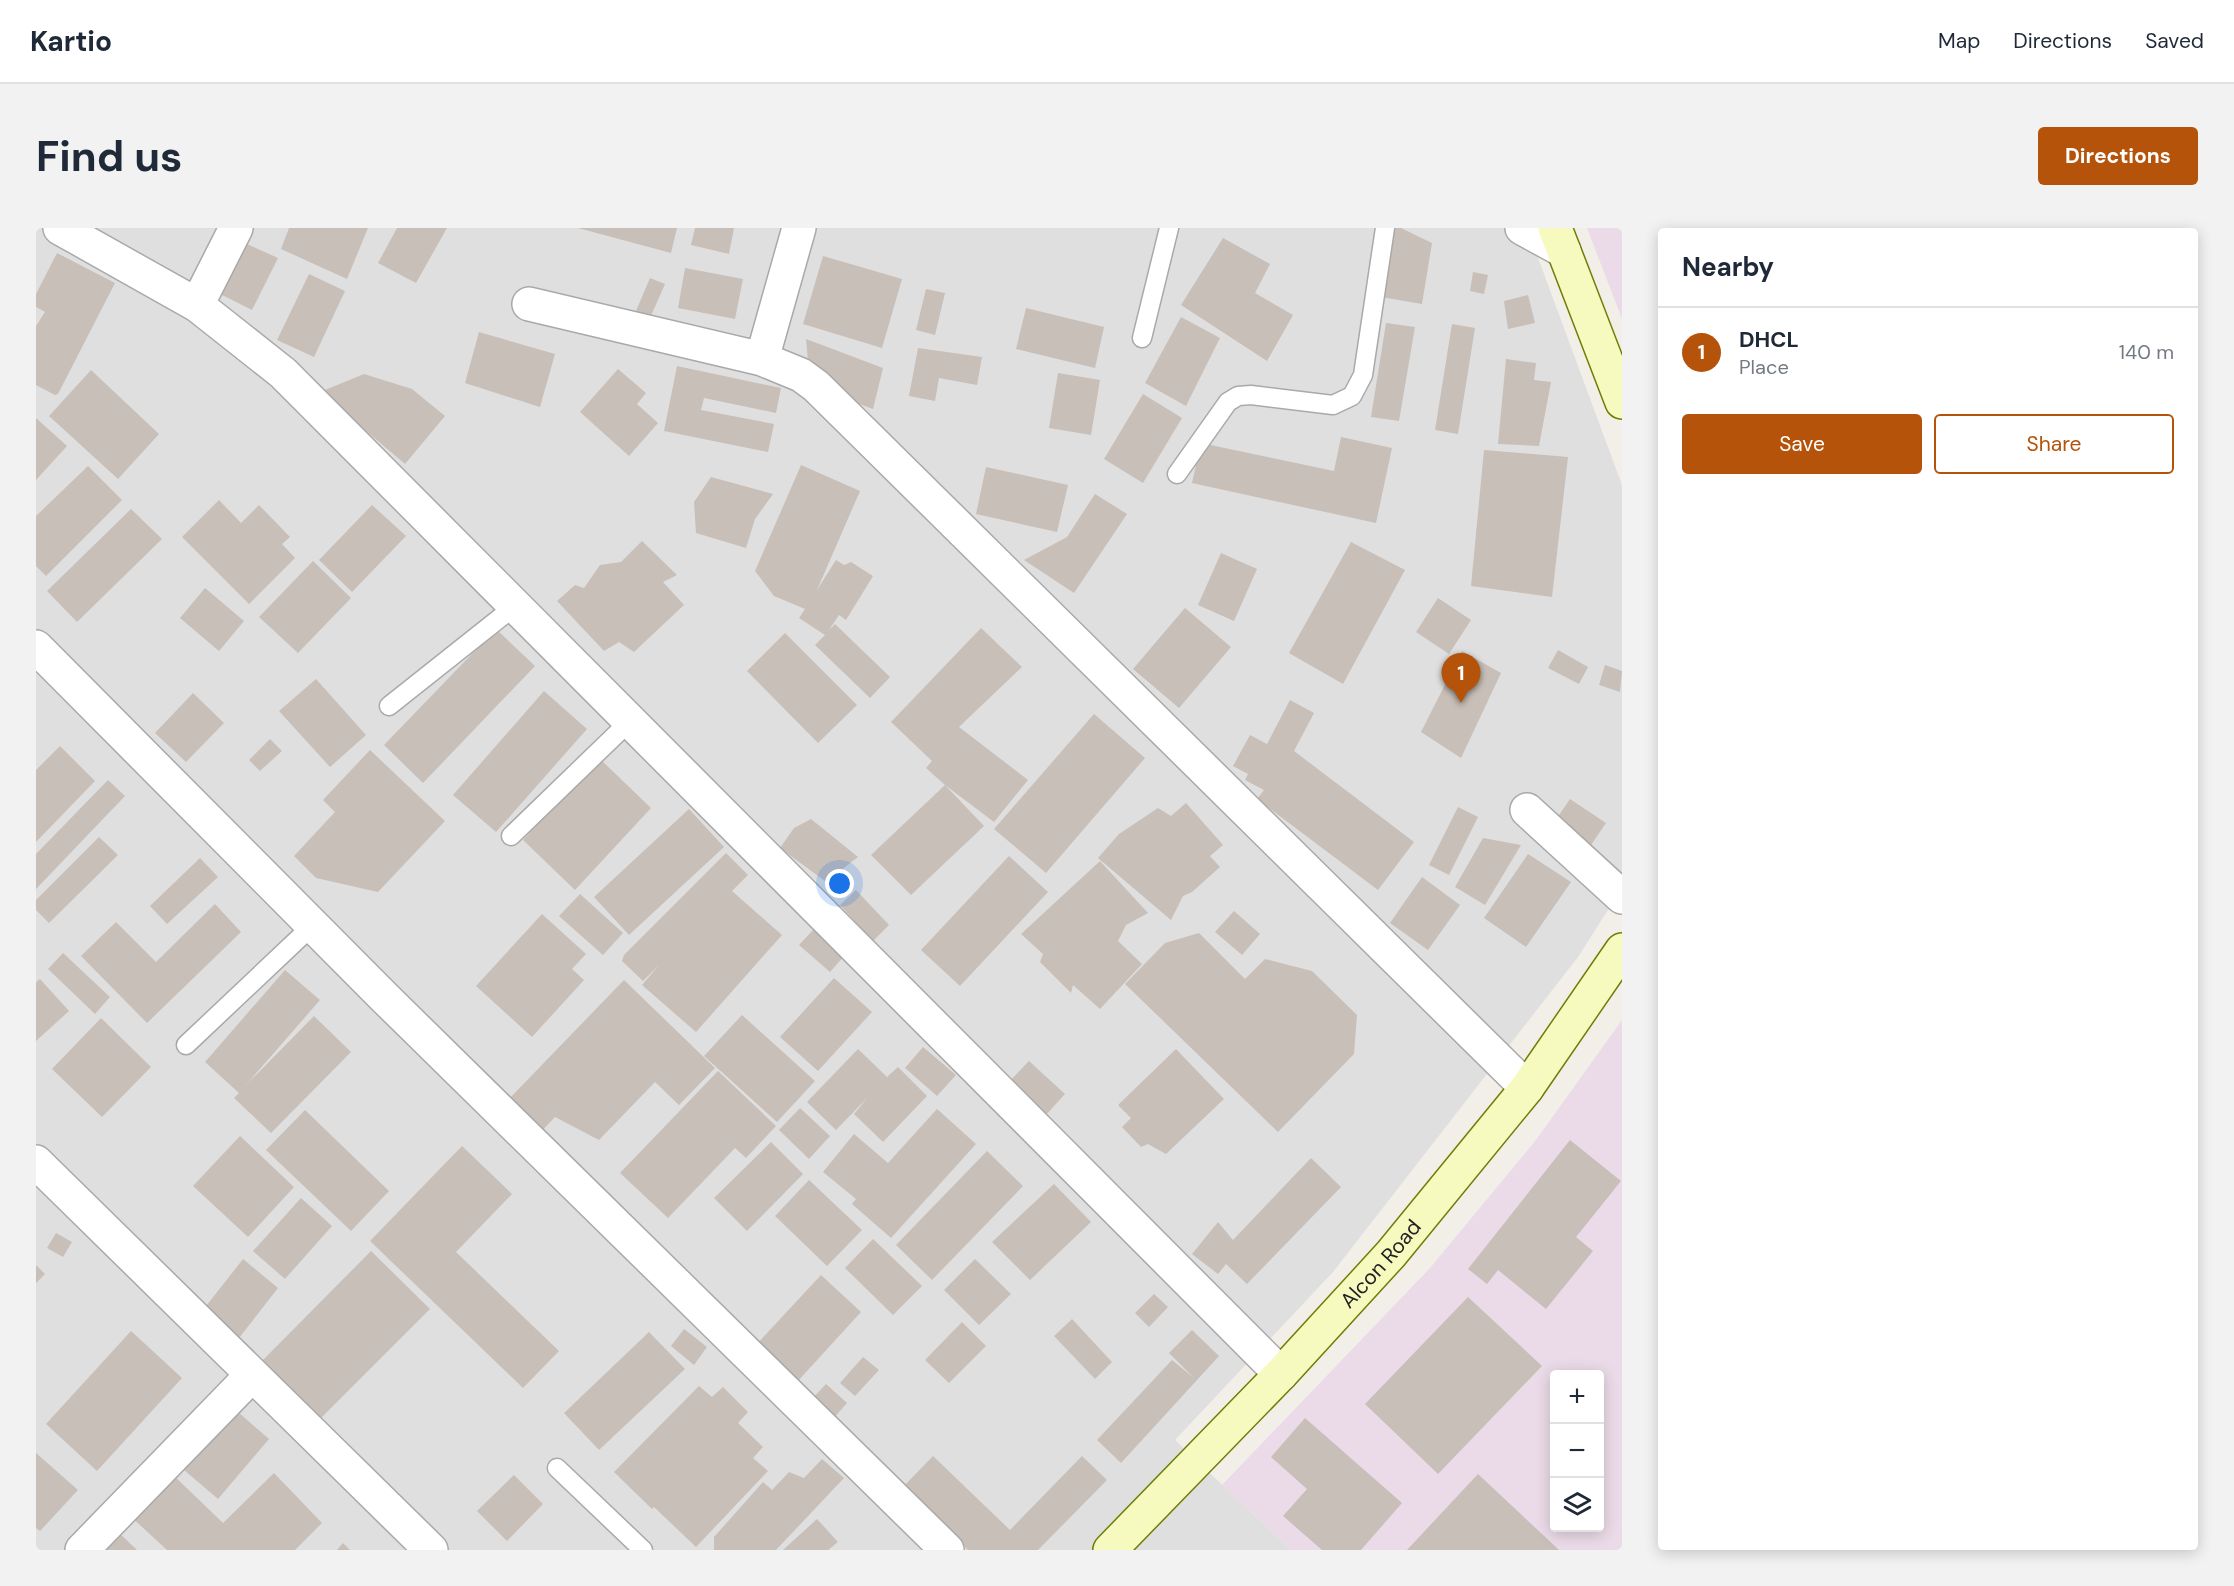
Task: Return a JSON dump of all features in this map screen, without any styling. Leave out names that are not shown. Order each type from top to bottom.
[{"type":"main road","points":[[1560,240],[1622,402]]},
{"type":"main road","name":"Alcon Road","points":[[1110,1550],[1281,1374],[1391,1254],[1527,1088],[1622,950]]},
{"type":"street","points":[[60,228],[197,305],[284,373],[1281,1374]]},
{"type":"street","points":[[197,305],[236,228]]},
{"type":"street","points":[[762,359],[799,228]]},
{"type":"street","points":[[1522,228],[1560,240]]},
{"type":"street","points":[[529,304],[762,359],[801,375],[836,405],[1527,1088]]},
{"type":"street","points":[[36,647],[313,925],[947,1550]]},
{"type":"street","points":[[1527,810],[1622,897]]},
{"type":"street","points":[[36,1162],[431,1550]]},
{"type":"street","points":[[82,1550],[252,1375]]},
{"type":"lane","points":[[1142,338],[1169,228]]},
{"type":"lane","points":[[1177,474],[1228,402],[1238,396],[1251,395],[1333,405],[1352,396],[1363,375],[1385,228]]},
{"type":"lane","points":[[389,706],[515,606]]},
{"type":"lane","points":[[511,836],[630,721]]},
{"type":"lane","points":[[186,1045],[313,925]]},
{"type":"lane","points":[[557,1468],[643,1550]]},
{"type":"shaded area","points":[[36,228],[1527,228],[1622,485],[1622,888],[1578,957],[1333,1272],[1175,1440],[1291,1550],[36,1550]]},
{"type":"shaded area","points":[[1587,228],[1622,228],[1622,319]]},
{"type":"shaded area","points":[[1622,1020],[1622,1550],[1291,1550],[1222,1485],[1430,1268],[1536,1140]]},
{"type":"building","points":[[289,228],[368,228],[347,279],[281,249]]},
{"type":"building","points":[[397,228],[447,228],[416,283],[378,263]]},
{"type":"building","points":[[578,228],[677,228],[671,253]]},
{"type":"building","points":[[695,228],[734,228],[729,254],[691,245]]},
{"type":"building","points":[[1392,228],[1401,228],[1432,243],[1422,304],[1381,297]]},
{"type":"building","points":[[1223,238],[1270,264],[1255,293],[1293,315],[1267,361],[1181,305]]},
{"type":"building","points":[[236,239],[278,258],[252,310],[210,289]]},
{"type":"building","points":[[57,253],[115,283],[58,394],[55,395],[36,385],[36,326],[45,312],[36,307],[36,294]]},
{"type":"building","points":[[823,256],[902,279],[882,348],[803,324]]},
{"type":"building","points":[[685,268],[743,279],[735,319],[678,308]]},
{"type":"building","points":[[1473,272],[1488,275],[1484,294],[1470,291]]},
{"type":"building","points":[[309,274],[345,291],[314,357],[277,340]]},
{"type":"building","points":[[650,278],[665,284],[650,318],[636,311]]},
{"type":"building","points":[[926,289],[945,293],[935,335],[916,330]]},
{"type":"building","points":[[1528,295],[1535,323],[1508,329],[1504,301]]},
{"type":"building","points":[[1026,308],[1104,327],[1095,368],[1016,349]]},
{"type":"building","points":[[1181,317],[1220,338],[1186,406],[1145,383]]},
{"type":"building","points":[[1386,323],[1415,327],[1399,421],[1371,417]]},
{"type":"building","points":[[1452,324],[1475,328],[1458,434],[1435,430]]},
{"type":"building","points":[[479,332],[555,354],[540,407],[465,383]]},
{"type":"building","points":[[806,339],[883,368],[873,409],[834,395],[808,361]]},
{"type":"building","points":[[918,348],[982,357],[977,385],[939,378],[935,401],[909,396]]},
{"type":"building","points":[[1506,359],[1536,363],[1534,380],[1551,382],[1539,446],[1498,444]]},
{"type":"building","points":[[677,366],[781,388],[776,413],[704,398],[701,410],[774,424],[768,452],[664,431]]},
{"type":"building","points":[[618,369],[646,393],[637,404],[658,423],[629,456],[580,412]]},
{"type":"building","points":[[91,370],[159,434],[118,479],[49,416]]},
{"type":"building","points":[[1058,373],[1100,380],[1091,435],[1049,428]]},
{"type":"building","points":[[364,374],[412,389],[445,416],[405,464],[320,392]]},
{"type":"building","points":[[1143,394],[1182,418],[1143,483],[1104,459]]},
{"type":"building","points":[[36,418],[67,446],[36,480]]},
{"type":"building","points":[[1341,437],[1392,448],[1376,523],[1192,483],[1201,443],[1334,471]]},
{"type":"building","points":[[1484,450],[1568,457],[1552,597],[1471,586]]},
{"type":"building","points":[[801,465],[860,491],[817,590],[836,560],[844,565],[851,562],[873,576],[846,620],[839,615],[829,630],[835,624],[890,677],[870,698],[815,645],[825,635],[799,618],[805,609],[774,596],[755,571]]},
{"type":"building","points":[[88,466],[122,500],[46,576],[36,566],[36,516]]},
{"type":"building","points":[[986,467],[1068,485],[1057,532],[976,514]]},
{"type":"building","points":[[711,477],[773,494],[755,519],[746,548],[696,533],[694,502]]},
{"type":"building","points":[[1095,494],[1127,514],[1074,593],[1024,560],[1067,537]]},
{"type":"building","points":[[219,500],[241,523],[259,505],[290,537],[282,544],[295,558],[249,604],[182,537]]},
{"type":"building","points":[[372,505],[406,536],[352,592],[319,560]]},
{"type":"building","points":[[131,509],[162,539],[77,622],[47,591]]},
{"type":"building","points":[[642,541],[677,575],[663,582],[684,605],[634,652],[619,642],[604,651],[557,601],[575,585],[584,588],[600,565],[621,562]]},
{"type":"building","points":[[1351,542],[1405,570],[1343,684],[1289,653]]},
{"type":"building","points":[[1221,553],[1257,569],[1234,621],[1198,605]]},
{"type":"building","points":[[313,561],[351,598],[298,653],[259,617]]},
{"type":"building","points":[[205,588],[244,621],[219,651],[180,618]]},
{"type":"building","points":[[1438,598],[1471,620],[1449,654],[1416,632]]},
{"type":"building","points":[[1185,608],[1231,647],[1179,708],[1133,669]]},
{"type":"building","points":[[981,628],[1022,667],[959,727],[1028,780],[994,822],[926,768],[932,761],[891,722]]},
{"type":"building","points":[[496,629],[535,666],[423,783],[384,745]]},
{"type":"building","points":[[785,633],[857,705],[818,743],[747,671]]},
{"type":"building","points":[[1558,650],[1588,667],[1579,684],[1548,668]]},
{"type":"building","points":[[1462,651],[1501,673],[1461,758],[1421,732]]},
{"type":"building","points":[[1605,665],[1622,671],[1620,692],[1599,685]]},
{"type":"building","points":[[316,679],[366,735],[330,767],[279,711]]},
{"type":"building","points":[[544,691],[587,729],[496,832],[453,795]]},
{"type":"building","points":[[193,693],[224,723],[186,762],[155,733]]},
{"type":"building","points":[[1290,700],[1314,713],[1294,751],[1414,842],[1378,890],[1257,799],[1264,790],[1245,780],[1248,774],[1233,766],[1250,735],[1267,744]]},
{"type":"building","points":[[1094,714],[1145,758],[1046,873],[994,829]]},
{"type":"building","points":[[270,739],[282,751],[260,771],[249,760]]},
{"type":"building","points":[[60,746],[95,781],[36,842],[36,770]]},
{"type":"building","points":[[370,750],[445,821],[378,892],[316,878],[294,856],[335,812],[323,800]]},
{"type":"building","points":[[599,758],[651,808],[575,890],[523,840]]},
{"type":"building","points":[[108,780],[125,796],[36,889],[36,854]]},
{"type":"building","points":[[945,785],[984,826],[911,895],[871,855]]},
{"type":"building","points":[[1570,799],[1606,823],[1591,845],[1555,821]]},
{"type":"building","points":[[1186,803],[1223,845],[1210,856],[1220,867],[1192,892],[1183,896],[1171,920],[1098,858],[1119,834],[1158,808],[1171,816]]},
{"type":"building","points":[[1458,807],[1478,817],[1449,875],[1429,865]]},
{"type":"building","points":[[689,809],[724,847],[629,935],[594,897]]},
{"type":"building","points":[[811,819],[858,857],[836,874],[829,884],[780,848],[794,828]]},
{"type":"building","points":[[99,837],[118,855],[49,923],[36,910],[36,900]]},
{"type":"building","points":[[1483,838],[1521,845],[1485,905],[1455,887]]},
{"type":"building","points":[[726,853],[748,875],[732,891],[782,935],[696,1032],[642,985],[659,965],[643,981],[622,961],[624,955]]},
{"type":"building","points":[[1528,854],[1571,882],[1526,947],[1484,918]]},
{"type":"building","points":[[1009,856],[1048,892],[960,986],[921,950]]},
{"type":"building","points":[[200,858],[218,877],[167,924],[150,906]]},
{"type":"building","points":[[1100,861],[1148,913],[1126,925],[1118,941],[1142,964],[1100,1009],[1073,985],[1071,993],[1040,962],[1043,954],[1021,934]]},
{"type":"building","points":[[1422,877],[1460,905],[1428,950],[1390,923]]},
{"type":"building","points":[[856,890],[889,925],[873,941],[840,905]]},
{"type":"building","points":[[580,894],[623,933],[603,955],[559,916]]},
{"type":"building","points":[[215,904],[241,932],[147,1023],[81,956],[116,922],[156,962]]},
{"type":"building","points":[[1234,911],[1260,934],[1242,955],[1215,932]]},
{"type":"building","points":[[542,914],[586,954],[572,969],[584,980],[532,1037],[476,986]]},
{"type":"building","points":[[814,929],[845,955],[830,972],[799,945]]},
{"type":"building","points":[[1199,933],[1245,979],[1265,959],[1312,971],[1357,1015],[1354,1054],[1278,1132],[1125,984],[1165,943]]},
{"type":"building","points":[[63,953],[110,997],[95,1014],[48,969]]},
{"type":"building","points":[[285,970],[320,1000],[246,1085],[314,1016],[351,1052],[271,1133],[234,1098],[239,1093],[205,1062]]},
{"type":"building","points":[[834,978],[872,1012],[818,1071],[780,1037]]},
{"type":"building","points":[[40,979],[69,1011],[36,1041],[36,982]]},
{"type":"building","points":[[624,980],[715,1068],[679,1105],[655,1082],[599,1140],[555,1117],[539,1134],[506,1102]]},
{"type":"building","points":[[742,1015],[815,1081],[777,1122],[704,1056]]},
{"type":"building","points":[[101,1018],[151,1067],[102,1117],[52,1069]]},
{"type":"building","points":[[923,1047],[956,1075],[937,1096],[905,1068]]},
{"type":"building","points":[[858,1049],[887,1077],[898,1067],[927,1096],[883,1142],[854,1114],[868,1097],[836,1130],[807,1102]]},
{"type":"building","points":[[1176,1049],[1224,1099],[1166,1154],[1148,1144],[1141,1147],[1122,1127],[1131,1118],[1118,1105]]},
{"type":"building","points":[[1029,1061],[1065,1094],[1045,1116],[1008,1083]]},
{"type":"building","points":[[718,1071],[776,1126],[746,1158],[735,1148],[668,1218],[620,1173]]},
{"type":"building","points":[[800,1108],[830,1136],[809,1159],[779,1130]]},
{"type":"building","points":[[937,1109],[976,1144],[891,1238],[852,1204],[856,1199],[823,1172],[854,1134],[888,1163]]},
{"type":"building","points":[[305,1110],[389,1191],[351,1231],[266,1150]]},
{"type":"building","points":[[240,1136],[294,1187],[248,1237],[193,1186]]},
{"type":"building","points":[[1570,1140],[1621,1181],[1576,1237],[1593,1251],[1546,1309],[1498,1270],[1487,1284],[1468,1269]]},
{"type":"building","points":[[771,1142],[803,1174],[747,1231],[714,1198]]},
{"type":"building","points":[[462,1146],[512,1194],[456,1252],[559,1351],[523,1388],[370,1241]]},
{"type":"building","points":[[987,1151],[1023,1186],[932,1280],[896,1245]]},
{"type":"building","points":[[1311,1158],[1341,1187],[1247,1284],[1226,1264],[1218,1274],[1192,1254],[1218,1222],[1233,1240]]},
{"type":"building","points":[[809,1180],[862,1230],[827,1266],[775,1216]]},
{"type":"building","points":[[1054,1184],[1091,1222],[1030,1280],[992,1242]]},
{"type":"building","points":[[301,1198],[332,1226],[285,1279],[253,1251]]},
{"type":"building","points":[[56,1233],[72,1242],[63,1257],[47,1248]]},
{"type":"building","points":[[873,1239],[922,1286],[893,1315],[845,1268]]},
{"type":"building","points":[[371,1251],[430,1309],[320,1419],[262,1361]]},
{"type":"building","points":[[243,1259],[278,1288],[239,1338],[203,1310]]},
{"type":"building","points":[[975,1259],[1011,1294],[979,1325],[944,1290]]},
{"type":"building","points":[[36,1265],[45,1274],[36,1283]]},
{"type":"building","points":[[821,1275],[861,1312],[797,1382],[757,1344]]},
{"type":"building","points":[[1154,1294],[1168,1307],[1149,1327],[1135,1313]]},
{"type":"building","points":[[1468,1297],[1542,1366],[1438,1474],[1365,1404]]},
{"type":"building","points":[[1072,1319],[1112,1362],[1095,1379],[1054,1336]]},
{"type":"building","points":[[962,1322],[986,1346],[949,1383],[925,1360]]},
{"type":"building","points":[[684,1329],[707,1347],[694,1365],[671,1346]]},
{"type":"building","points":[[1192,1330],[1219,1356],[1121,1463],[1097,1440],[1172,1360],[1194,1378],[1169,1353]]},
{"type":"building","points":[[131,1331],[182,1378],[97,1471],[46,1424]]},
{"type":"building","points":[[649,1332],[685,1369],[599,1450],[564,1413]]},
{"type":"building","points":[[863,1357],[879,1370],[855,1396],[840,1383]]},
{"type":"building","points":[[826,1384],[847,1403],[832,1420],[811,1400]]},
{"type":"building","points":[[699,1386],[712,1397],[723,1387],[748,1412],[738,1423],[763,1447],[753,1458],[768,1471],[696,1547],[614,1472]]},
{"type":"building","points":[[222,1398],[269,1439],[218,1499],[170,1458]]},
{"type":"building","points":[[1305,1418],[1402,1503],[1361,1550],[1322,1550],[1283,1516],[1307,1489],[1271,1457]]},
{"type":"building","points":[[36,1453],[78,1490],[40,1531],[36,1528]]},
{"type":"building","points":[[933,1456],[1010,1530],[1082,1456],[1107,1480],[1038,1550],[968,1550],[903,1487]]},
{"type":"building","points":[[822,1459],[844,1478],[776,1550],[714,1550],[714,1537],[763,1482],[772,1490],[789,1472],[804,1478]]},
{"type":"building","points":[[169,1471],[223,1523],[274,1473],[322,1523],[295,1550],[167,1550],[128,1514]]},
{"type":"building","points":[[1478,1474],[1559,1550],[1407,1550]]},
{"type":"building","points":[[514,1475],[543,1504],[507,1541],[477,1511]]},
{"type":"building","points":[[817,1519],[838,1542],[828,1550],[783,1550]]},
{"type":"building","points":[[116,1530],[137,1550],[96,1550]]},
{"type":"building","points":[[343,1543],[350,1550],[337,1550]]},
{"type":"place","name":"DHCL","points":[[1461,703]]}]
